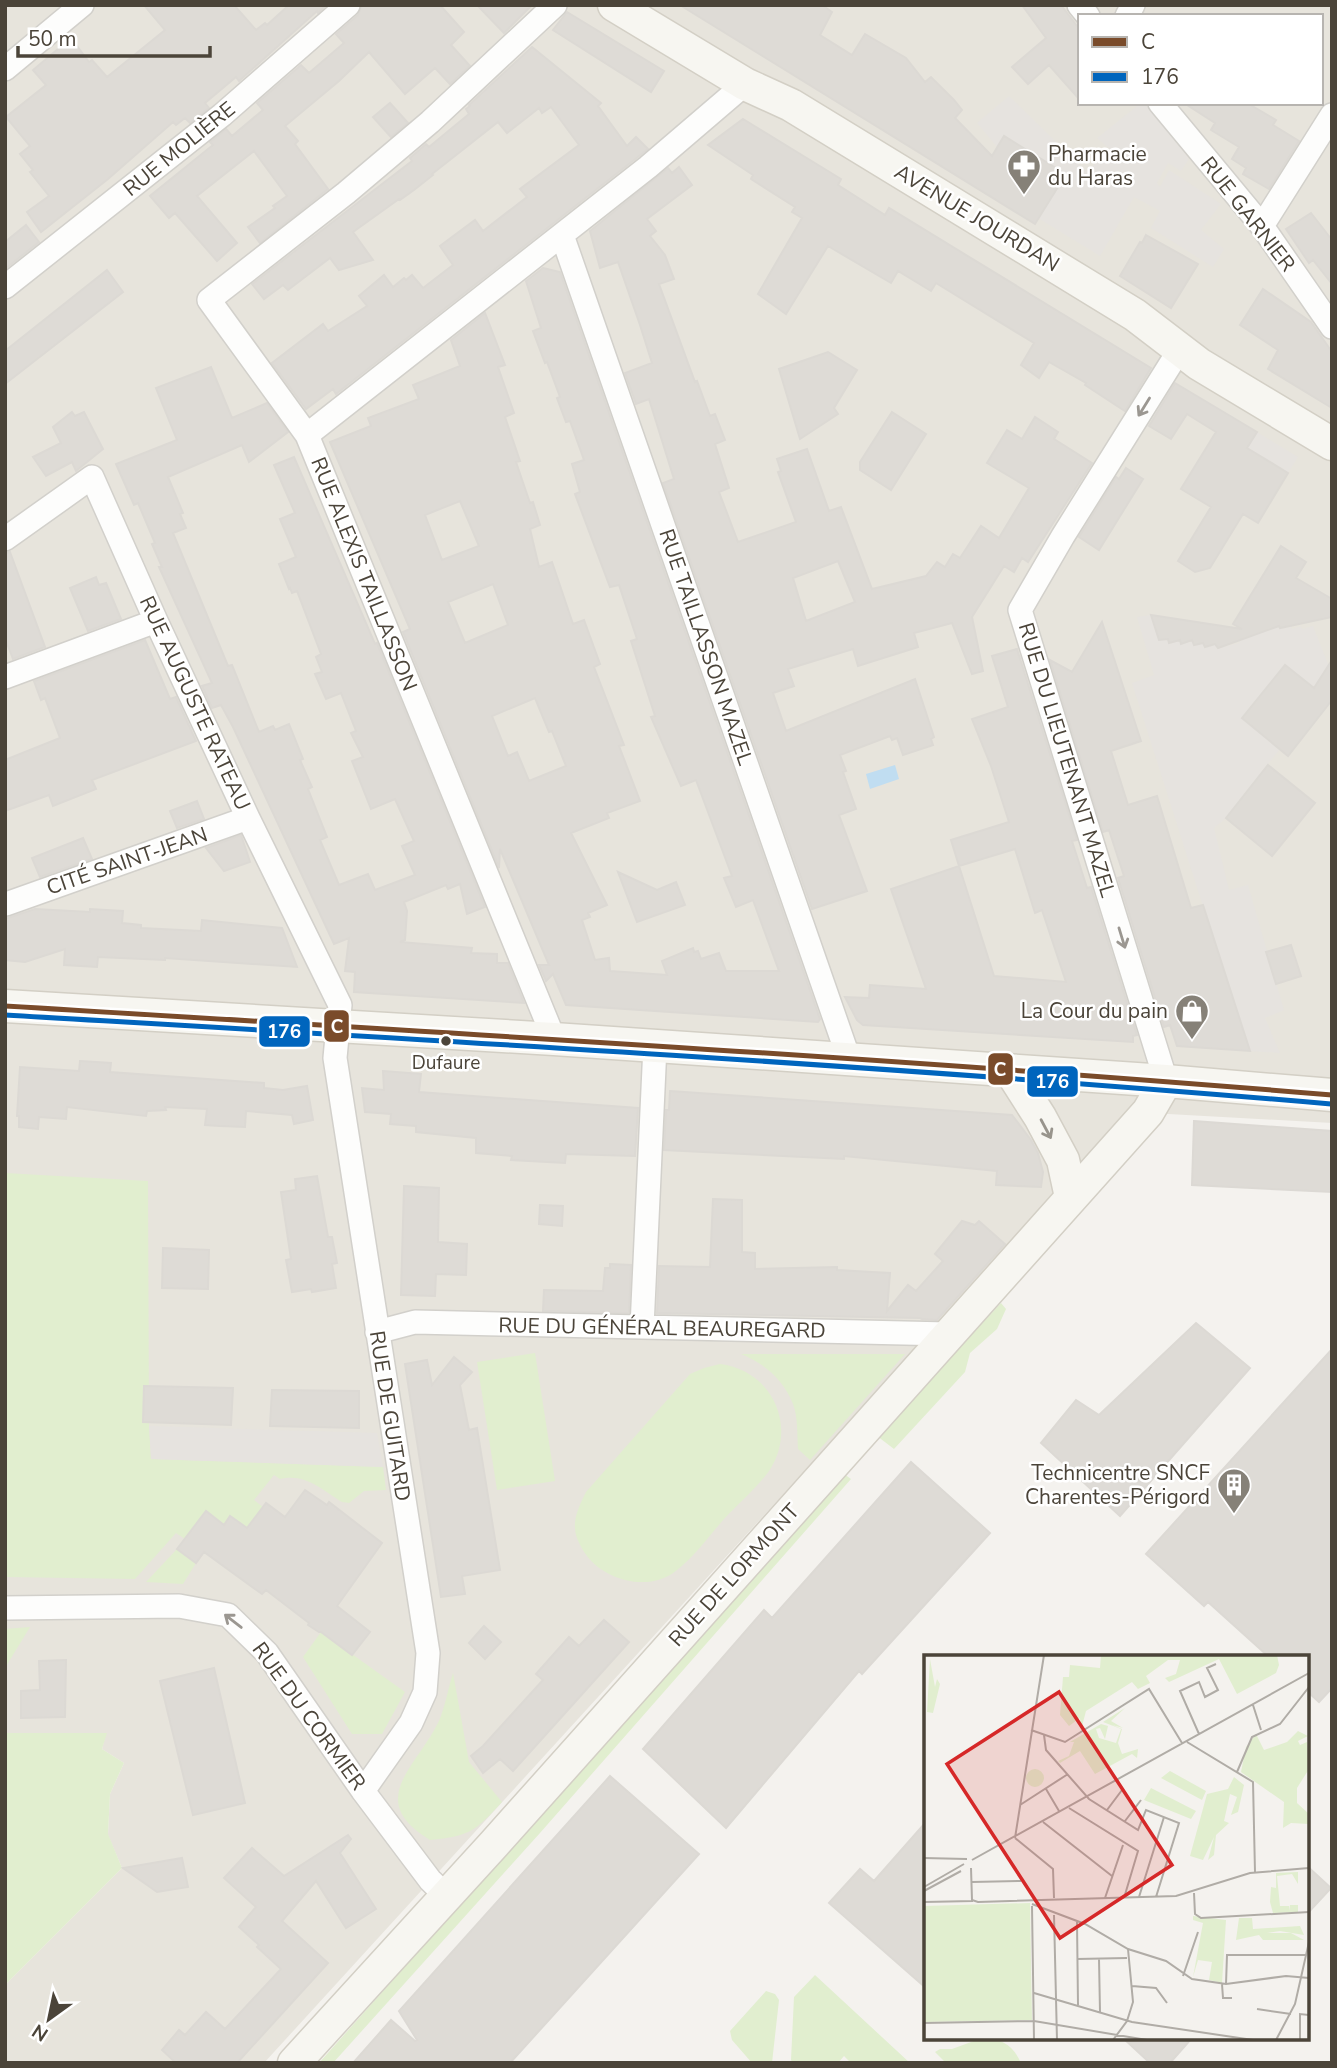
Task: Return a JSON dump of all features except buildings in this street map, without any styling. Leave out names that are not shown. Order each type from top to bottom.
[{"type":"main road","name":"AVENUE JOURDAN","points":[[614,5],[746,84],[791,105],[1054,264],[1135,315],[1199,364],[1332,444]]},
{"type":"main road","points":[[5,1006],[554,1039],[1332,1095]]},
{"type":"main road","points":[[1010,1070],[1063,1160],[1071,1197]]},
{"type":"main road","name":"RUE DE LORMONT","points":[[294,2063],[447,1897],[1148,1112],[1166,1081]]},
{"type":"street","points":[[5,69],[82,5]]},
{"type":"street","name":"RUE MOLIÈRE","points":[[5,287],[222,115],[348,5]]},
{"type":"street","points":[[307,435],[209,300],[346,193],[420,131],[555,5]]},
{"type":"street","name":"RUE ALEXIS TAILLASSON","points":[[554,1039],[307,435],[648,167],[746,84]]},
{"type":"street","name":"RUE GARNIER","points":[[1162,105],[1262,226],[1332,327]]},
{"type":"street","points":[[1262,226],[1332,115]]},
{"type":"street","name":"RUE TAILLASSON MAZEL","points":[[562,235],[849,1059]]},
{"type":"street","name":"RUE DU LIEUTENANT MAZEL","points":[[1166,1081],[1020,610],[1180,349]]},
{"type":"street","name":"RUE AUGUSTE RATEAU","points":[[5,539],[92,477],[248,818],[340,1005],[337,1025]]},
{"type":"street","points":[[5,677],[156,621]]},
{"type":"street","name":"CITÉ SAINT-JEAN","points":[[6,904],[248,818]]},
{"type":"street","name":"RUE DE GUITARD","points":[[337,1025],[335,1058],[428,1653],[425,1692],[411,1723],[363,1791]]},
{"type":"street","points":[[642,1328],[655,1046]]},
{"type":"street","name":"RUE DU GÉNÉRAL BEAUREGARD","points":[[377,1332],[415,1322],[948,1334]]},
{"type":"street","name":"RUE DU CORMIER","points":[[5,1608],[179,1606],[228,1615],[267,1653],[363,1791],[430,1881],[447,1897]]},
{"type":"shaded area","points":[[5,5],[1332,5],[1332,1123],[1132,1112],[264,2063],[5,2063],[5,1985],[122,1868],[108,1835],[110,1794],[124,1763],[102,1749],[106,1733],[5,1733]]},
{"type":"shaded area","points":[[1009,96],[1086,171],[1112,151],[1097,138],[1138,105],[1147,105],[1189,159],[1181,171],[1168,163],[1157,183],[1160,187],[1169,170],[1221,204],[1201,230],[1224,249],[1213,267],[1151,228],[1160,211],[1134,197],[1100,256],[1038,218],[1004,137],[997,147],[977,123]]},
{"type":"shaded area","points":[[1257,432],[1298,457],[1288,473],[1247,448]]},
{"type":"shaded area","points":[[1151,615],[1159,640],[1168,639],[1170,643],[1180,640],[1181,644],[1192,640],[1194,645],[1215,644],[1218,648],[1239,643],[1238,638],[1270,628],[1291,626],[1292,629],[1301,626],[1302,629],[1313,626],[1332,674],[1331,702],[1284,665],[1242,718],[1280,749],[1226,818],[1214,828],[1229,890],[1248,885],[1284,1010],[1265,1018],[1280,1053],[1249,1051],[1132,683],[1154,675],[1137,617]]},
{"type":"shaded area","points":[[149,1426],[377,1433],[383,1467],[151,1459]]},
{"type":"green space","points":[[5,1173],[148,1181],[151,1459],[383,1467],[386,1490],[364,1491],[349,1503],[342,1502],[305,1480],[280,1479],[274,1475],[254,1500],[263,1507],[247,1528],[230,1516],[224,1525],[206,1511],[185,1539],[176,1533],[135,1579],[5,1577]]},
{"type":"green space","points":[[1001,1303],[1006,1309],[997,1329],[970,1353],[965,1372],[894,1449],[877,1436]]},
{"type":"green space","points":[[535,1353],[555,1481],[497,1490],[477,1362]]},
{"type":"green space","points":[[741,1354],[905,1354],[810,1460],[798,1449],[795,1409],[784,1387],[765,1368]]},
{"type":"green space","points":[[720,1364],[738,1368],[753,1377],[765,1388],[774,1402],[780,1417],[781,1434],[771,1468],[690,1559],[677,1570],[655,1581],[617,1578],[596,1565],[577,1539],[576,1517],[586,1492],[690,1374]]},
{"type":"green space","points":[[844,1474],[851,1479],[540,1833],[333,2063],[319,2063]]},
{"type":"green space","points":[[177,1549],[196,1563],[183,1584],[146,1582]]},
{"type":"green space","points":[[30,1627],[5,1668],[5,1629]]},
{"type":"green space","points":[[321,1632],[405,1692],[382,1734],[352,1734],[303,1657]]},
{"type":"green space","points":[[453,1673],[469,1762],[502,1802],[478,1826],[464,1834],[430,1840],[411,1825],[400,1811],[398,1797],[409,1768],[439,1721]]},
{"type":"green space","points":[[5,1733],[107,1733],[102,1749],[124,1763],[110,1794],[108,1834],[122,1868],[5,1985]]},
{"type":"green space","points":[[815,1975],[910,2063],[851,2063],[844,2056],[838,2063],[793,2063],[794,1997]]},
{"type":"green space","points":[[766,1991],[775,1994],[779,2000],[772,2063],[752,2063],[732,2040],[730,2031]]},
{"type":"green space","points":[[977,2040],[997,2040],[1006,2044],[1021,2063],[946,2063],[935,2052]]},
{"type":"water","points":[[895,765],[899,779],[870,789],[866,774]]},
{"type":"transit line","name":"C","points":[[5,1006],[835,1058],[1332,1095]]},
{"type":"transit line","name":"176","points":[[5,1015],[834,1066],[1331,1104]]},
{"type":"place","name":"Pharmacie du Haras","points":[[1024,196]]},
{"type":"place","name":"Dufaure","points":[[446,1041]]},
{"type":"place","name":"La Cour du pain","points":[[1192,1041]]},
{"type":"place","name":"Technicentre SNCF Charentes-Périgord","points":[[1234,1515]]}]
